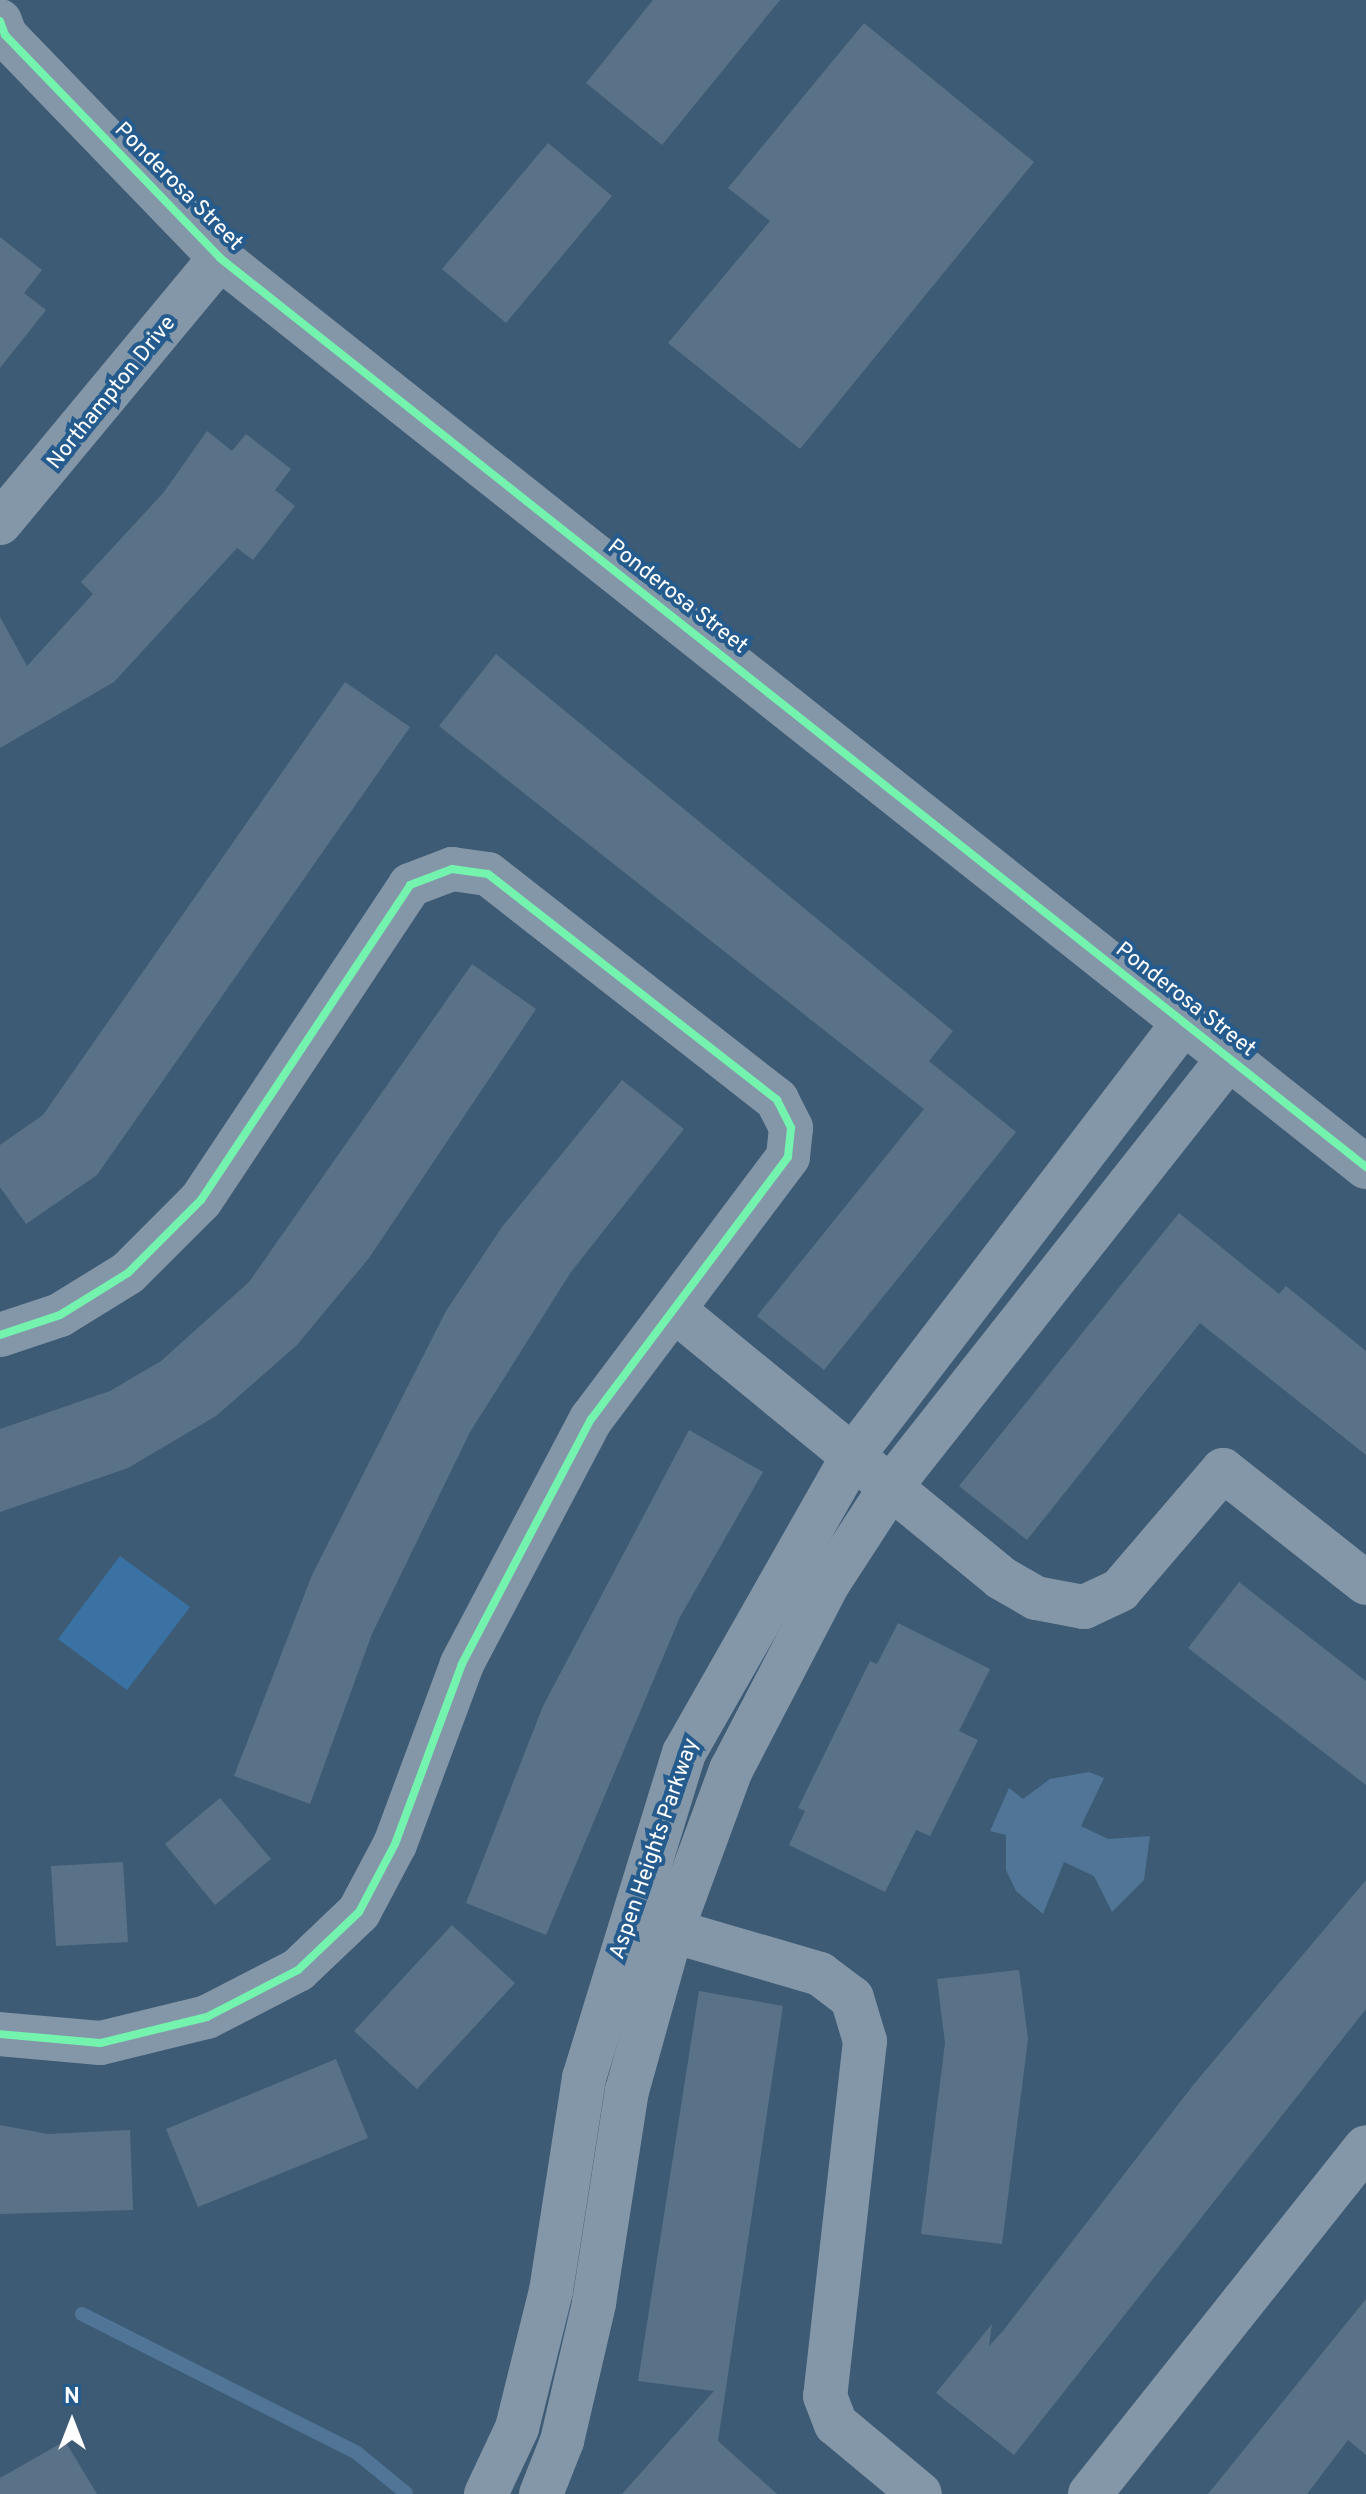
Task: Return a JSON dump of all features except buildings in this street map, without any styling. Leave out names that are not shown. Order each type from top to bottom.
[{"type":"street","name":"Ponderosa Street","points":[[0,21],[5,35],[220,258],[1366,1167]]},
{"type":"street","name":"Northampton Drive","points":[[0,523],[220,258]]},
{"type":"street","points":[[0,1335],[60,1315],[128,1273],[201,1200],[410,885],[452,869],[488,874],[777,1100],[791,1128],[788,1157],[591,1419],[462,1664],[395,1844],[359,1912],[298,1970],[207,2017],[100,2043],[0,2034]]},
{"type":"street","name":"Aspen Heights Parkway","points":[[486,2494],[517,2428],[551,2291],[584,2078],[628,1918],[684,1753],[854,1454],[1184,1022]]},
{"type":"street","name":"Aspen Heights Parkway","points":[[541,2494],[562,2441],[594,2303],[627,2091],[672,1930],[731,1770],[829,1582],[892,1485],[1059,1268],[1229,1058]]},
{"type":"street","points":[[674,1310],[892,1485],[1001,1578],[1036,1598],[1084,1607],[1120,1590],[1223,1470],[1366,1583]]},
{"type":"street","points":[[628,1918],[820,1974],[852,1998],[865,2041],[825,2396],[836,2424],[920,2494]]},
{"type":"street","points":[[1090,2494],[1366,2147]]},
{"type":"shaded area","points":[[120,1556],[190,1607],[127,1690],[58,1639]]},
{"type":"shaded area","points":[[1089,1772],[1104,1778],[1081,1826],[1108,1839],[1150,1836],[1144,1880],[1112,1912],[1094,1876],[1064,1862],[1043,1914],[1016,1891],[1006,1870],[1006,1835],[990,1831],[1009,1788],[1023,1799],[1050,1779]]},
{"type":"waterway","points":[[82,2314],[357,2453],[406,2493]]},
{"type":"cycle path","points":[[0,21],[5,35],[220,258],[1366,1167]]},
{"type":"cycle path","points":[[0,1335],[60,1315],[128,1273],[201,1200],[410,885],[452,869],[488,874],[777,1100],[791,1128],[788,1157],[591,1419],[462,1664],[395,1844],[359,1912],[298,1970],[207,2017],[100,2043],[0,2034]]}]
